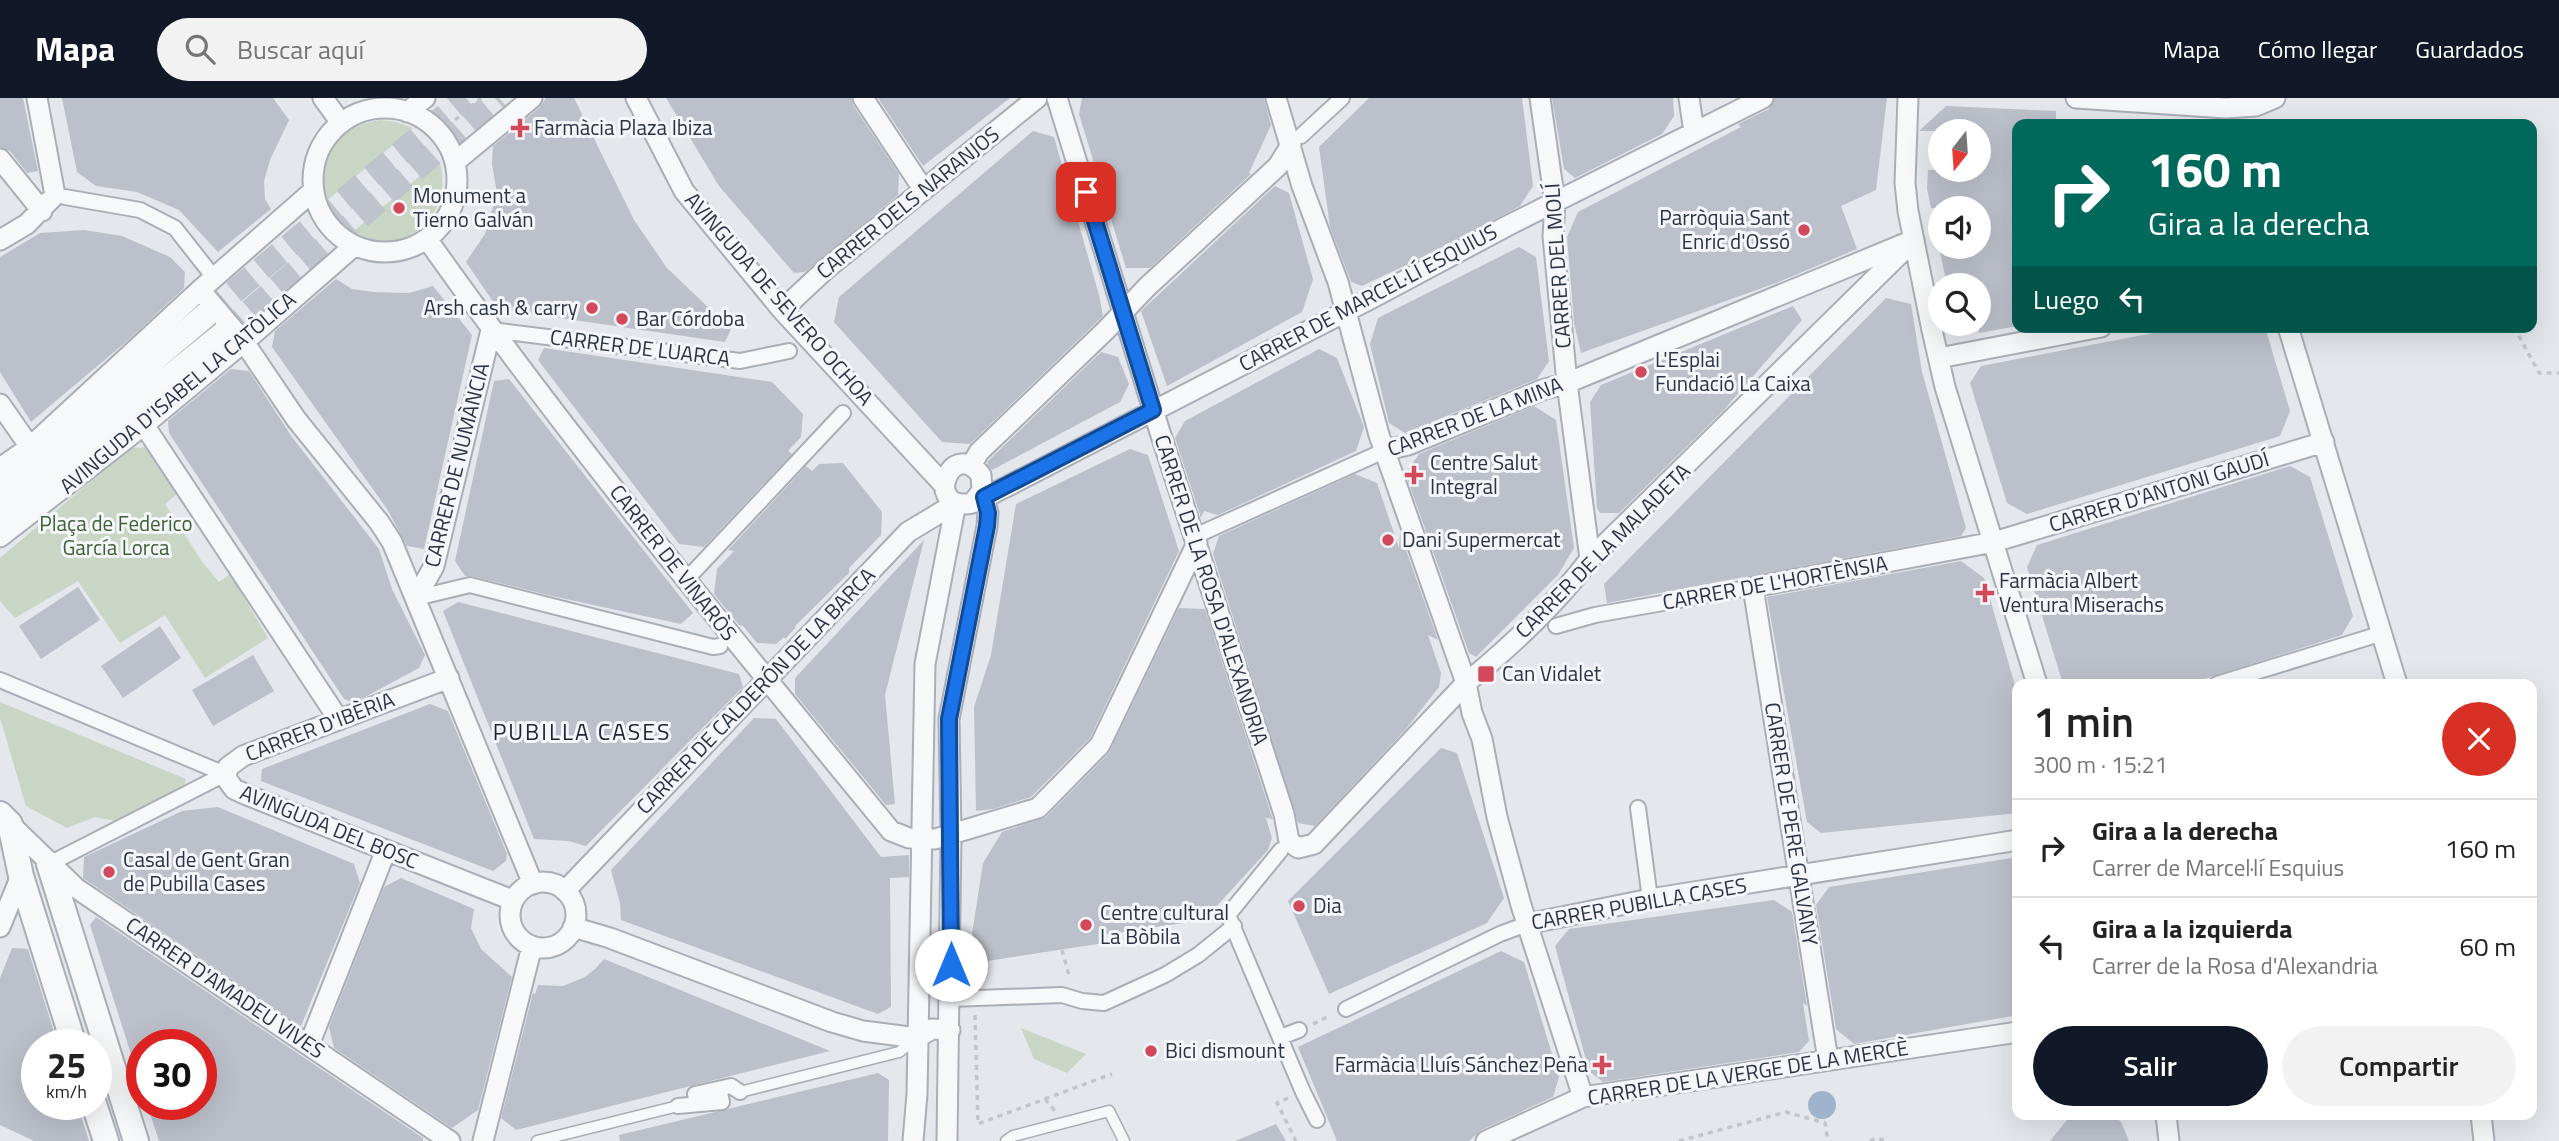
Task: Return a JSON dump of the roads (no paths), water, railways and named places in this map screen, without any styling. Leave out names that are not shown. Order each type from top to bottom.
[{"type":"street","points":[[37,98],[60,196]]},
{"type":"street","points":[[323,98],[341,123]]},
{"type":"street","points":[[407,112],[425,98]]},
{"type":"street","points":[[455,162],[532,98]]},
{"type":"street","name":"AVINGUDA DE SEVERO OCHOA","points":[[636,98],[684,191],[782,310],[944,485]]},
{"type":"street","points":[[863,98],[923,189]]},
{"type":"street","name":"CARRER DELS NARANJOS","points":[[782,310],[826,269],[1037,98]]},
{"type":"street","name":"CARRER DE LA ROSA D'ALEXANDRIA","points":[[1057,98],[1153,410],[1284,814],[1285,846]]},
{"type":"street","points":[[1276,98],[1296,140],[1302,186],[1338,282],[1379,435],[1466,682],[1472,713],[1482,739],[1497,817],[1527,923],[1583,1097]]},
{"type":"street","points":[[971,466],[979,452],[1278,166],[1296,140],[1342,98]]},
{"type":"street","name":"CARRER DEL MOLÍ","points":[[1541,98],[1555,203],[1553,236],[1567,383],[1590,559]]},
{"type":"street","points":[[1689,98],[1694,132]]},
{"type":"street","name":"CARRER DE MARCEL·LÍ ESQUIUS","points":[[974,498],[1153,410],[1672,141],[1763,98]]},
{"type":"street","points":[[1908,98],[1905,183],[1914,240],[1945,387],[2035,679]]},
{"type":"street","points":[[2076,98],[2256,109],[2275,98]]},
{"type":"street","points":[[385,108],[407,112],[424,120],[437,131],[448,145],[455,162],[456,191],[447,218],[427,239],[404,250],[378,252],[354,246],[333,230],[318,209],[313,191],[314,165],[324,142],[341,123],[362,112],[385,108]]},
{"type":"street","points":[[0,159],[42,211]]},
{"type":"street","points":[[0,468],[30,447],[200,290],[313,191]]},
{"type":"street","points":[[0,240],[27,224],[60,196],[140,210],[175,228],[208,270]]},
{"type":"street","name":"CARRER DE VINARÒS","points":[[427,239],[491,330],[765,681],[891,831],[920,839],[951,835]]},
{"type":"street","name":"CARRER DE LA MINA","points":[[1196,540],[1386,450],[1408,444],[1542,390],[1567,383],[1914,240]]},
{"type":"street","name":"CARRER DE LA MALADETA","points":[[1285,846],[1298,848],[1314,844],[1466,682],[1502,652],[1578,575],[1590,559],[1914,240]]},
{"type":"street","name":"AVINGUDA D'ISABEL LA CATÒLICA","points":[[0,515],[354,246]]},
{"type":"street","points":[[200,290],[233,338],[392,542],[533,884]]},
{"type":"street","name":"AVINGUDA D'ISABEL LA CATÒLICA","points":[[0,489],[206,315]]},
{"type":"street","name":"CARRER DE LUARCA","points":[[491,330],[740,360],[789,351]]},
{"type":"street","name":"CARRER DE NUMÀNCIA","points":[[416,598],[435,566],[491,330]]},
{"type":"street","points":[[1939,358],[2070,333]]},
{"type":"street","points":[[2290,333],[2396,679]]},
{"type":"street","name":"AVINGUDA D'ISABEL LA CATÒLICA","points":[[0,537],[144,425],[233,338]]},
{"type":"street","points":[[0,404],[30,447]]},
{"type":"street","points":[[686,580],[843,413]]},
{"type":"street","points":[[144,425],[339,720]]},
{"type":"street","name":"CARRER D'ANTONI GAUDÍ","points":[[1993,542],[2324,442]]},
{"type":"street","points":[[913,1141],[925,664],[974,498],[981,475],[971,466],[964,465],[948,472],[944,485],[946,494],[974,498],[988,513],[949,719],[951,835],[947,1141]]},
{"type":"street","name":"CARRER DE CALDERÓN DE LA BARCA","points":[[565,891],[908,532],[974,498]]},
{"type":"street","points":[[951,835],[1038,808],[1100,745],[1196,540]]},
{"type":"street","name":"CARRER DE L'HORTÈNSIA","points":[[1556,626],[1595,615],[1993,542]]},
{"type":"street","points":[[416,598],[470,585],[713,647],[720,646]]},
{"type":"street","name":"CARRER DE PERE GALVANY","points":[[1753,587],[1828,1060]]},
{"type":"street","points":[[2233,679],[2382,633]]},
{"type":"street","name":"CARRER D'IBÈRIA","points":[[49,864],[225,774],[231,763],[243,756],[449,678]]},
{"type":"street","name":"AVINGUDA DEL BOSC","points":[[0,680],[225,774],[233,789],[512,900]]},
{"type":"street","points":[[1638,808],[1650,899]]},
{"type":"street","points":[[5,819],[20,876],[69,1029]]},
{"type":"street","name":"CARRER D'AMADEU VIVES","points":[[5,819],[76,888],[450,1141]]},
{"type":"street","name":"CARRER PUBILLA CASES","points":[[1346,1009],[1527,923],[1650,899],[2012,841]]},
{"type":"street","points":[[950,999],[1062,995],[1082,1001],[1104,1003],[1165,975],[1198,955],[1231,920],[1285,846]]},
{"type":"street","points":[[309,1045],[386,850]]},
{"type":"street","points":[[49,864],[136,1141]]},
{"type":"street","points":[[0,927],[20,876]]},
{"type":"street","points":[[545,883],[556,885],[565,891],[575,908],[573,927],[567,938],[545,948],[522,940],[514,931],[510,919],[512,900],[517,894],[533,884],[545,883]]},
{"type":"street","points":[[1231,920],[1317,1120]]},
{"type":"street","points":[[573,927],[610,938],[832,1023],[863,1031],[917,1038],[932,1029],[950,1030]]},
{"type":"street","points":[[483,1141],[533,946]]},
{"type":"street","points":[[1281,1037],[1299,1030]]},
{"type":"street","name":"CARRER DE LA VERGE DE LA MERCÈ","points":[[1486,1141],[1583,1097],[2012,1033]]},
{"type":"street","points":[[917,1065],[949,1065]]},
{"type":"street","points":[[678,1106],[722,1102],[721,1097],[696,1098],[695,1094],[731,1086],[740,1092]]},
{"type":"street","points":[[99,1120],[106,1141]]},
{"type":"street","points":[[2167,1120],[2169,1141]]},
{"type":"street","points":[[2482,1120],[2484,1141]]},
{"type":"lane","points":[[740,1092],[899,1052],[917,1038]]},
{"type":"lane","points":[[537,1141],[678,1106]]},
{"type":"lane","points":[[1006,1141],[1013,1136],[1109,1111],[1124,1141]]},
{"type":"water","points":[[1822,1091],[1832,1095],[1836,1105],[1832,1115],[1822,1119],[1812,1115],[1808,1105],[1812,1095]]},
{"type":"tunnel","points":[[206,315],[466,98]]},
{"type":"tunnel","points":[[223,334],[499,98]]},
{"type":"place","name":"Farmàcia Plaza Ibiza","points":[[520,128]]},
{"type":"place","name":"Monument a Tierno Galván","points":[[399,208]]},
{"type":"place","name":"Parròquia Sant Enric d'Ossó","points":[[1804,230]]},
{"type":"place","name":"Arsh cash & carry","points":[[592,308]]},
{"type":"place","name":"Bar Córdoba","points":[[622,319]]},
{"type":"place","name":"L'Esplai Fundació La Caixa","points":[[1641,372]]},
{"type":"place","name":"Centre Salut Integral","points":[[1414,475]]},
{"type":"place","name":"Dani Supermercat","points":[[1388,540]]},
{"type":"place","name":"Farmàcia Albert Ventura Miserachs","points":[[1985,593]]},
{"type":"place","name":"Can Vidalet","points":[[1486,674]]},
{"type":"place","name":"Casal de Gent Gran de Pubilla Cases","points":[[109,872]]},
{"type":"place","name":"Dia","points":[[1299,906]]},
{"type":"place","name":"Centre cultural La Bòbila","points":[[1086,925]]},
{"type":"place","name":"Bici dismount","points":[[1151,1051]]},
{"type":"place","name":"Farmàcia Lluís Sánchez Peña","points":[[1602,1065]]},
{"type":"district","name":"PUBILLA CASES","points":[[582,732]]},
{"type":"park label","name":"Plaça de Federico García Lorca","points":[[116,536]]}]
